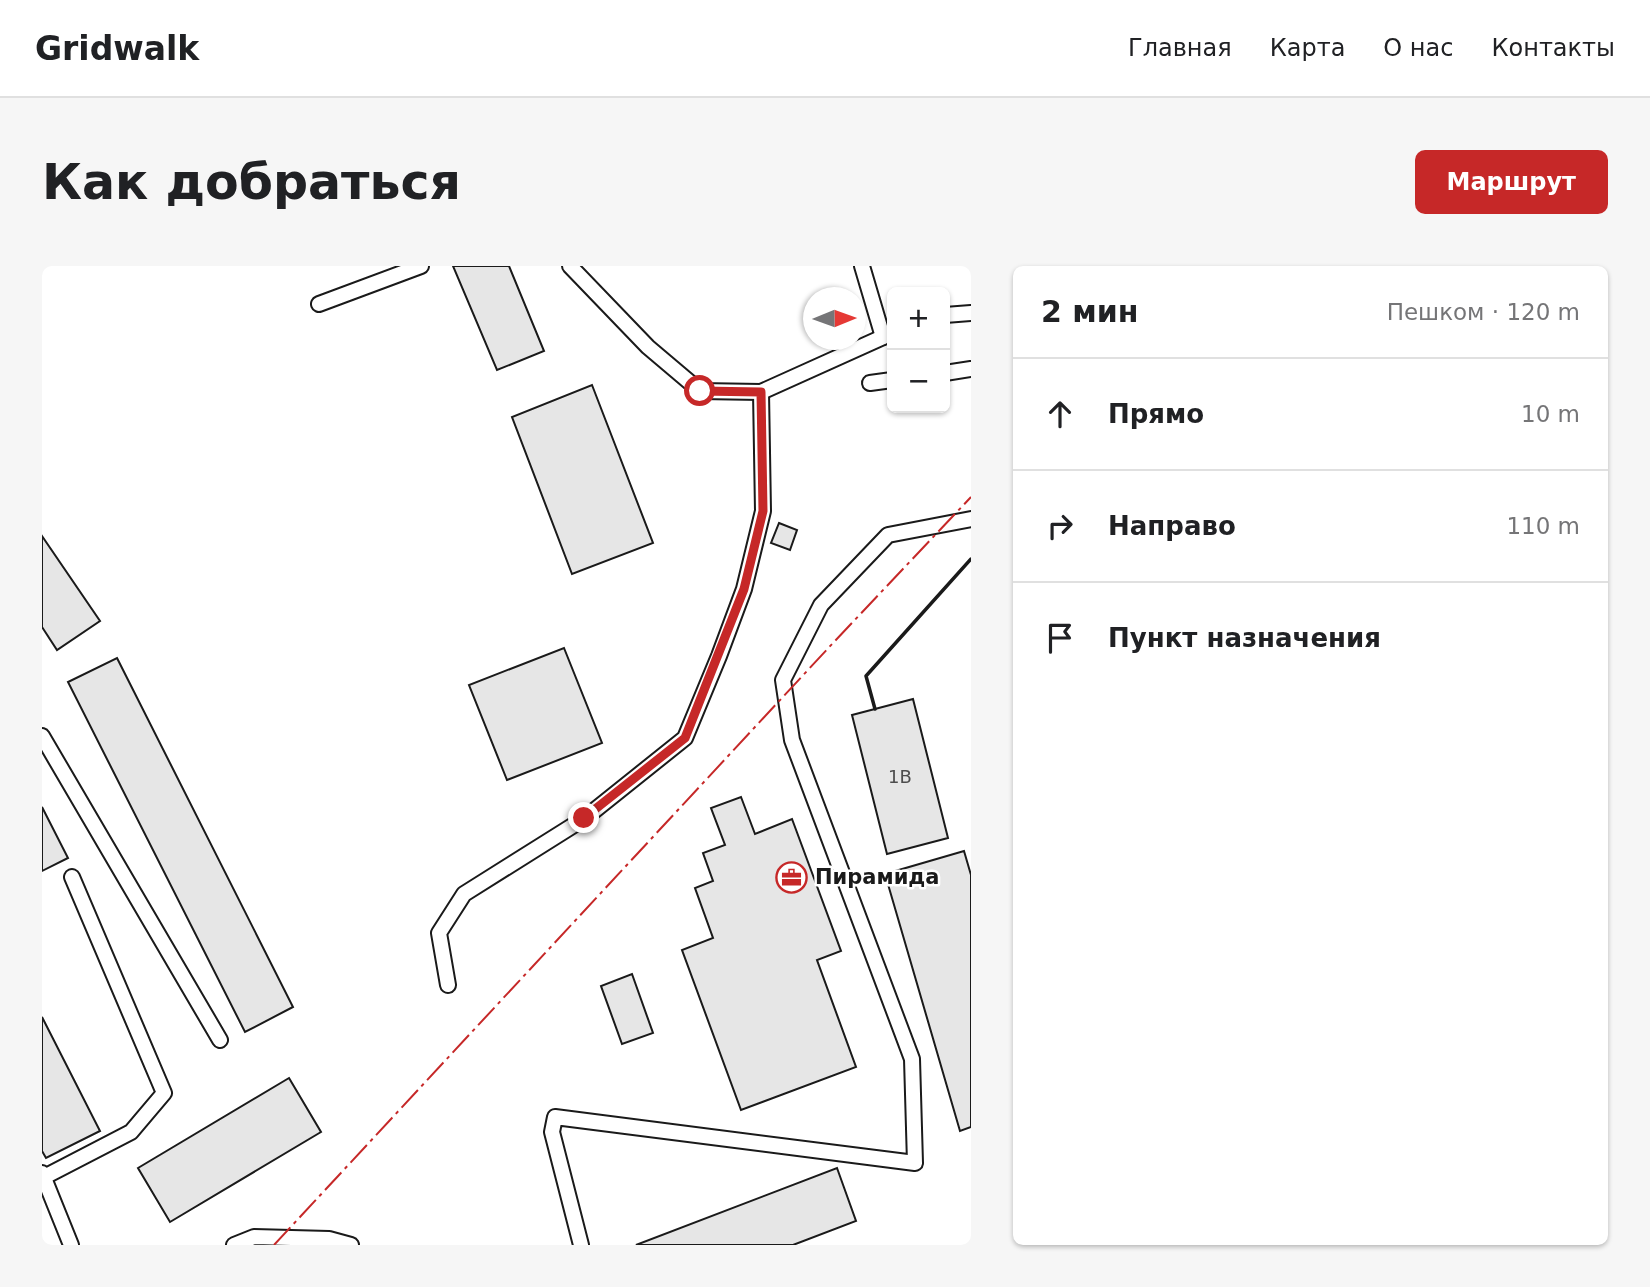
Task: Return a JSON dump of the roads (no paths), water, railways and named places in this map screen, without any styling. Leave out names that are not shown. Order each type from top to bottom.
[{"type":"lane","points":[[319,303],[421,266]]},
{"type":"lane","points":[[570,266],[648,347],[700,391],[761,392],[887,335]]},
{"type":"lane","points":[[862,266],[887,332]]},
{"type":"lane","points":[[950,315],[971,313]]},
{"type":"lane","points":[[950,372],[971,369]]},
{"type":"lane","points":[[870,383],[887,381]]},
{"type":"lane","points":[[448,985],[439,933],[464,894],[584,818],[685,738],[744,589],[763,511],[761,392]]},
{"type":"lane","points":[[581,1245],[552,1132],[555,1117],[915,1163],[912,1059],[792,740],[783,680],[821,605],[888,535],[971,519]]},
{"type":"lane","points":[[42,736],[220,1040]]},
{"type":"lane","points":[[71,1245],[43,1175],[131,1132],[164,1093],[72,877]]},
{"type":"lane","points":[[234,1245],[254,1237],[329,1239],[351,1245]]},
{"type":"place","name":"Пирамида","points":[[792,877]]}]
